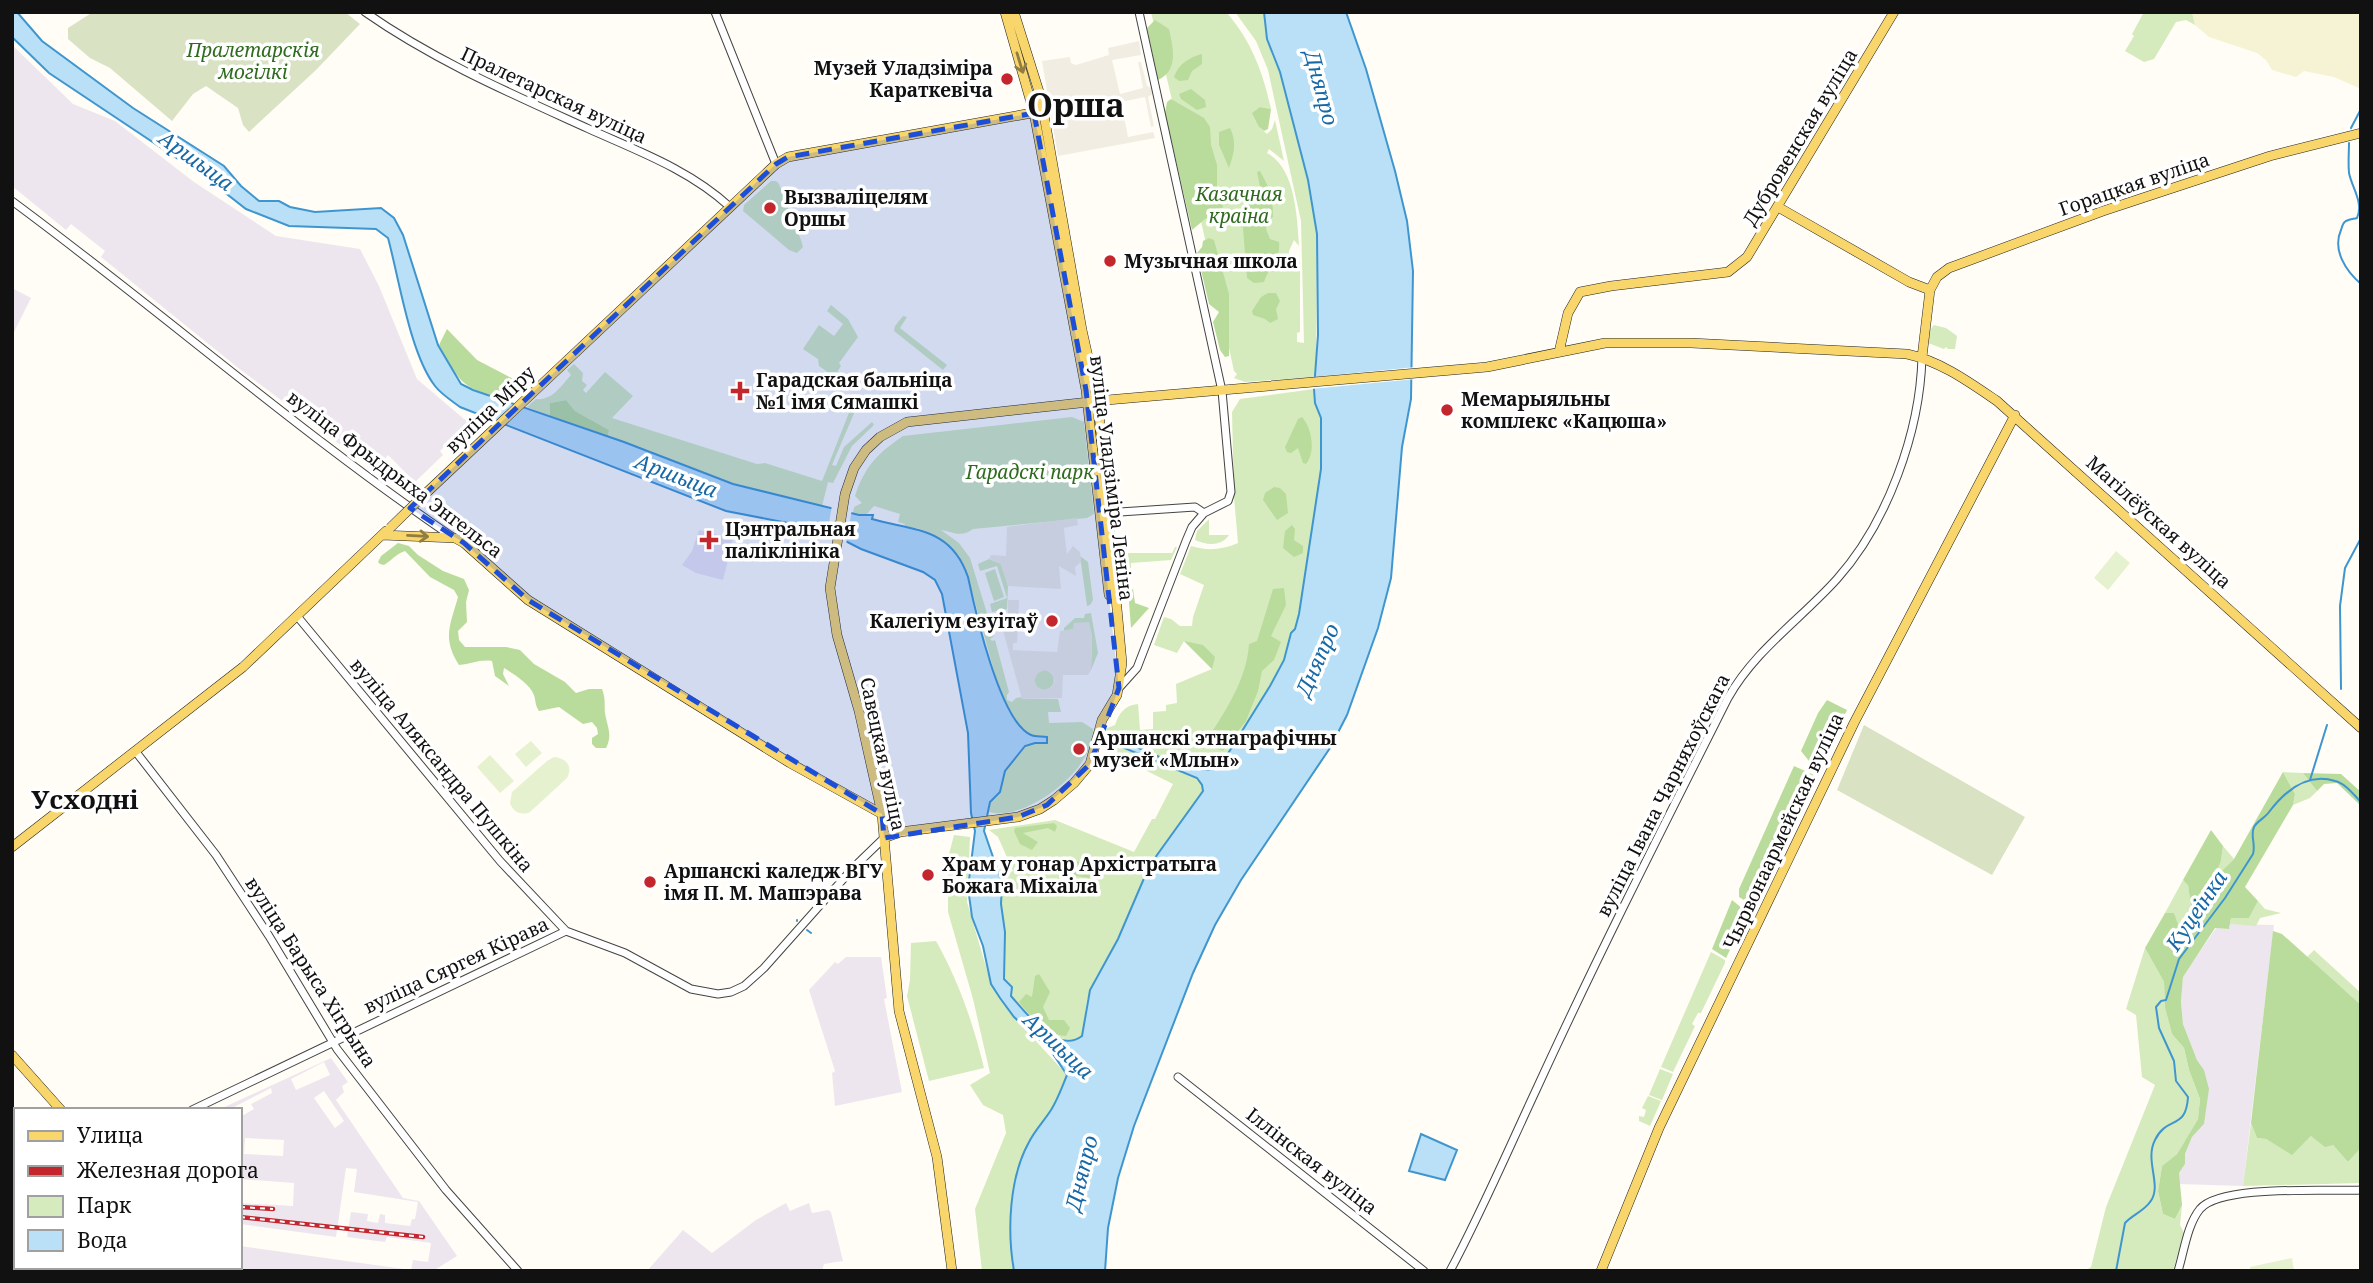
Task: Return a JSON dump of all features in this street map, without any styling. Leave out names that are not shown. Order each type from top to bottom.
[{"type":"main road","name":"вуліца Уладзіміра Леніна","points":[[1005,12],[1038,112],[1098,402],[1119,688]]},
{"type":"main road","name":"вуліца Уладзіміра Леніна","points":[[1014,12],[1034,73],[1038,112],[1105,513]]},
{"type":"main road","name":"Дубровенская вуліца","points":[[1559,352],[1568,313],[1580,292],[1728,272],[1747,257],[1894,12]]},
{"type":"main road","name":"вуліца Міру","points":[[12,847],[243,667],[776,164],[788,157],[1038,112]]},
{"type":"main road","name":"Горацкая вуліца","points":[[1930,290],[1933,283],[1949,268],[2103,211],[2270,156],[2361,133]]},
{"type":"main road","points":[[1778,207],[1909,282],[1930,290],[1922,357]]},
{"type":"main road","name":"Магілёўская вуліца","points":[[1451,370],[1499,366],[1605,343],[1665,342],[1891,352],[1922,357],[1965,379],[2015,415],[2361,728]]},
{"type":"main road","name":"Савецкая вуліца","points":[[952,1271],[937,1157],[899,1011],[882,814],[834,618],[831,587],[834,555],[845,494],[854,468],[866,450],[880,437],[907,422],[962,414],[1451,370]]},
{"type":"main road","name":"Чырвонаармейская вуліца","points":[[1601,1271],[1659,1128],[1854,723],[2015,415]]},
{"type":"main road","points":[[382,535],[455,538]]},
{"type":"main road","name":"вуліца Фрыдрыха Энгельса","points":[[455,538],[464,542],[528,600],[790,763],[882,814]]},
{"type":"main road","points":[[884,838],[900,832],[1002,820],[1032,813],[1054,800],[1084,771],[1097,745],[1099,728],[1119,688]]},
{"type":"main road","points":[[12,1055],[59,1108]]},
{"type":"street","points":[[715,12],[776,164]]},
{"type":"street","points":[[1119,688],[1137,668],[1192,527],[1204,513],[1228,501],[1231,492],[1222,391],[1139,12]]},
{"type":"street","name":"Пралетарская вуліца","points":[[372,14],[450,66],[668,166],[707,187],[730,206]]},
{"type":"street","name":"вуліца Фрыдрыха Энгельса","points":[[12,201],[89,258],[300,426],[398,500],[455,538]]},
{"type":"street","name":"вуліца Івана Чарняхоўскага","points":[[1450,1271],[1619,917],[1740,676],[1854,559],[1881,511],[1904,462],[1915,416],[1922,357]]},
{"type":"street","points":[[1105,513],[1195,507],[1204,513]]},
{"type":"street","name":"вуліца Аляксандра Пушкіна","points":[[297,616],[484,842],[566,931]]},
{"type":"street","name":"вуліца Барыса Хігрына","points":[[135,752],[216,855],[333,1041],[446,1189],[518,1271]]},
{"type":"street","name":"вуліца Сяргея Кірава","points":[[196,1108],[566,931],[625,953],[691,989],[718,994],[731,992],[744,986],[803,927],[854,867],[884,838]]},
{"type":"street","name":"Іллінская вуліца","points":[[1178,1077],[1424,1271]]},
{"type":"street","points":[[2178,1271],[2196,1215],[2214,1200],[2260,1193],[2361,1190]]},
{"type":"highlighted area","points":[[1034,113],[1086,390],[1119,688],[1090,764],[1047,805],[1018,817],[884,838],[882,814],[528,600],[464,543],[410,508],[776,164],[788,157]]},
{"type":"shaded area","points":[[2192,12],[2361,12],[2361,89],[2334,77],[2304,71],[2296,77],[2272,70],[2266,60],[2257,53],[2209,37],[2195,25]]},
{"type":"shaded area","points":[[1139,41],[1141,55],[1112,60],[1120,94],[1143,88],[1138,62],[1141,62],[1147,86],[1151,88],[1152,94],[1148,97],[1154,126],[1151,127],[1145,97],[1121,102],[1128,137],[1153,132],[1155,138],[1058,156],[1042,61],[1070,57],[1071,63],[1076,65],[1109,55],[1108,48]]},
{"type":"shaded area","points":[[12,45],[73,104],[115,121],[194,182],[276,236],[360,249],[379,286],[417,379],[464,419],[484,424],[469,438],[460,431],[440,451],[443,455],[415,482],[388,455],[375,471],[237,367],[101,257],[105,251],[71,224],[66,230],[12,186]]},
{"type":"shaded area","points":[[12,288],[31,298],[12,336]]},
{"type":"shaded area","points":[[1077,518],[1078,525],[1064,528],[1067,554],[1073,546],[1080,552],[1081,562],[1075,567],[1076,576],[1059,566],[1061,589],[1008,586],[1001,564],[989,559],[991,555],[1006,556],[1007,527]]},
{"type":"shaded area","points":[[699,530],[733,539],[723,580],[696,573],[682,565],[692,551]]},
{"type":"shaded area","points":[[1008,600],[1019,600],[1017,643],[1013,643],[1013,650],[1057,652],[1060,631],[1073,629],[1074,623],[1089,622],[1092,635],[1091,670],[1088,675],[1063,675],[1062,698],[1022,699],[999,616],[1008,614]],"holes":[[[1045,670],[1052,673],[1055,681],[1051,688],[1044,690],[1037,687],[1034,680],[1038,673]]]},
{"type":"shaded area","points":[[2230,924],[2274,925],[2243,1186],[2178,1184],[2179,1173],[2185,1164],[2185,1154],[2192,1137],[2204,1124],[2204,1070],[2197,1060],[2183,1024],[2183,976],[2216,928],[2229,929]]},
{"type":"shaded area","points":[[846,957],[881,957],[887,998],[884,999],[902,1092],[835,1106],[832,1073],[835,1071],[809,990],[835,962],[838,964]]},
{"type":"shaded area","points":[[331,1058],[348,1082],[342,1086],[344,1092],[336,1100],[403,1198],[419,1201],[457,1256],[433,1271],[207,1271],[206,1269],[242,1269],[242,1246],[411,1270],[413,1260],[428,1262],[431,1243],[387,1237],[385,1242],[347,1237],[351,1212],[368,1214],[367,1221],[378,1223],[380,1214],[385,1215],[385,1223],[410,1226],[412,1219],[415,1219],[418,1202],[354,1192],[357,1169],[346,1168],[336,1237],[242,1224],[242,1203],[293,1206],[294,1183],[242,1179],[242,1116],[254,1109],[251,1104],[272,1093],[271,1088],[232,1108],[222,1108]],"holes":[[[324,1062],[330,1075],[296,1090],[291,1079]],[[324,1091],[344,1121],[335,1128],[314,1098]],[[245,1138],[284,1140],[283,1156],[244,1154]]]},
{"type":"shaded area","points":[[786,1203],[790,1211],[809,1203],[812,1213],[828,1210],[831,1212],[843,1261],[824,1264],[822,1271],[647,1271],[683,1230],[712,1253],[756,1220]]},
{"type":"green space","name":"Пралетарскія могілкі","points":[[93,12],[345,12],[360,24],[316,70],[249,132],[243,125],[238,108],[206,86],[193,94],[172,121],[110,68],[90,58],[68,39],[68,28]]},
{"type":"green space","name":"Казачная краіна","points":[[1151,12],[1226,12],[1255,57],[1271,109],[1260,107],[1259,127],[1267,134],[1275,120],[1284,161],[1269,149],[1267,153],[1284,169],[1293,194],[1299,246],[1294,240],[1288,261],[1295,268],[1300,261],[1300,332],[1297,333],[1297,342],[1304,343],[1301,221],[1268,70],[1256,41],[1235,12],[1264,12],[1267,39],[1280,72],[1308,180],[1317,234],[1316,377],[1245,382],[1234,378],[1237,374],[1234,371]]},
{"type":"green space","points":[[2144,12],[2192,12],[2195,25],[2186,20],[2176,22],[2154,59],[2144,62],[2125,51]]},
{"type":"green space","points":[[1155,20],[1169,29],[1173,51],[1169,71],[1158,80],[1147,28]]},
{"type":"green space","points":[[1202,54],[1202,64],[1192,71],[1188,80],[1179,81],[1174,77],[1185,62]]},
{"type":"green space","points":[[1191,89],[1205,100],[1206,107],[1197,110],[1181,99],[1179,94]]},
{"type":"green space","points":[[1171,99],[1204,118],[1210,127],[1211,145],[1217,165],[1217,186],[1223,206],[1219,217],[1205,219],[1192,230],[1165,113],[1167,102]]},
{"type":"green space","points":[[1260,107],[1271,109],[1268,129],[1264,131],[1252,113]]},
{"type":"green space","points":[[1230,128],[1234,148],[1229,168],[1219,145],[1219,132]]},
{"type":"green space","points":[[1260,171],[1269,188],[1272,203],[1273,217],[1268,220],[1266,229],[1270,239],[1279,242],[1279,248],[1264,282],[1254,283],[1247,278],[1242,216],[1260,187],[1257,172]]},
{"type":"green space","points":[[771,181],[779,184],[801,240],[803,247],[797,253],[789,250],[743,211],[744,205]]},
{"type":"green space","points":[[1209,238],[1214,240],[1229,294],[1229,356],[1225,357],[1220,350],[1213,322],[1219,312],[1209,304],[1197,253],[1203,241]]},
{"type":"green space","points":[[1276,293],[1280,301],[1276,309],[1278,319],[1270,323],[1253,315],[1252,311],[1261,297]]},
{"type":"green space","points":[[831,305],[848,319],[858,337],[839,363],[841,366],[837,372],[829,373],[819,366],[818,359],[803,349],[819,325],[834,336],[843,324],[827,311]]},
{"type":"green space","points":[[903,316],[907,317],[900,328],[947,365],[943,370],[894,331]]},
{"type":"green space","points":[[1934,325],[1946,328],[1957,336],[1955,349],[1944,349],[1928,343],[1930,330]]},
{"type":"green space","points":[[447,329],[477,360],[519,382],[503,400],[477,391],[457,376],[439,345]]},
{"type":"green space","points":[[574,364],[583,373],[582,381],[587,385],[583,390],[586,393],[605,372],[633,396],[612,418],[757,464],[765,463],[822,481],[854,400],[853,395],[857,396],[855,411],[832,465],[836,466],[844,447],[872,422],[874,425],[852,446],[833,483],[828,482],[822,506],[733,484],[608,436],[609,430],[575,411],[566,400],[550,403],[550,416],[527,407],[536,399],[547,398],[556,392],[571,375],[567,370]]},
{"type":"green space","points":[[1314,389],[1315,403],[1321,418],[1321,469],[1299,614],[1284,660],[1263,700],[1219,768],[1195,769],[1181,765],[1114,737],[1113,743],[1197,778],[1203,791],[1152,862],[1118,939],[1095,979],[1087,1000],[1082,1036],[1063,1039],[1052,1035],[1021,1011],[1010,993],[1009,982],[1004,979],[1002,883],[997,870],[1005,868],[1008,873],[1013,871],[998,837],[989,830],[1055,820],[1134,852],[1173,784],[1105,750],[1102,742],[1105,729],[1115,725],[1126,708],[1138,704],[1140,730],[1153,729],[1153,712],[1166,711],[1166,705],[1177,703],[1176,684],[1212,669],[1184,641],[1177,653],[1154,645],[1164,617],[1180,626],[1192,626],[1204,585],[1180,574],[1191,546],[1214,549],[1238,543],[1232,412],[1240,399]]},
{"type":"green space","points":[[566,400],[575,411],[609,430],[608,436],[550,416],[550,403]]},
{"type":"green space","name":"Гарадскі парк","points":[[1072,417],[1084,422],[1094,514],[1087,518],[973,529],[961,534],[941,530],[959,543],[970,558],[994,636],[990,639],[995,640],[1009,692],[1007,700],[1012,702],[1022,697],[1058,699],[1061,712],[1048,712],[1049,723],[1082,722],[1093,729],[1091,744],[1083,760],[1056,789],[1022,809],[1005,813],[989,812],[990,802],[1000,792],[1005,771],[1022,749],[1028,744],[1047,743],[1047,737],[1031,735],[1019,726],[1002,700],[968,577],[954,550],[926,531],[904,528],[905,524],[898,522],[900,514],[874,506],[865,516],[853,513],[854,507],[862,503],[855,496],[863,476],[873,462],[903,436]]},
{"type":"green space","points":[[1302,417],[1312,440],[1311,453],[1306,464],[1303,463],[1298,448],[1291,453],[1287,452],[1285,447],[1298,419]]},
{"type":"green space","points":[[1274,487],[1280,488],[1286,494],[1288,513],[1277,520],[1263,500],[1265,493]]},
{"type":"green space","points":[[1209,519],[1209,535],[1229,535],[1222,542],[1208,544],[1195,540],[1197,531]]},
{"type":"green space","points":[[1292,525],[1295,529],[1294,540],[1303,546],[1303,553],[1294,557],[1283,548],[1285,531]]},
{"type":"green space","points":[[398,543],[409,546],[443,571],[464,579],[469,590],[466,602],[467,622],[458,631],[459,640],[465,647],[506,647],[520,650],[534,664],[565,682],[576,693],[602,689],[609,735],[606,748],[596,748],[592,744],[592,738],[598,734],[592,722],[583,724],[559,707],[539,711],[529,687],[504,668],[503,674],[509,686],[495,676],[492,661],[459,665],[449,639],[450,624],[458,597],[454,590],[430,577],[405,551],[384,565],[380,564],[378,562],[381,556]]},
{"type":"green space","points":[[1175,547],[1171,560],[1131,563],[1131,568],[1126,568],[1126,553],[1172,553]]},
{"type":"green space","points":[[2116,551],[2130,563],[2108,590],[2094,578]]},
{"type":"green space","points":[[1080,556],[1088,562],[1093,600],[1087,606]]},
{"type":"green space","points":[[989,559],[1001,564],[1008,586],[1007,609],[992,612],[990,604],[1007,598],[997,566],[980,571],[978,564]]},
{"type":"green space","points":[[995,569],[1004,597],[994,601],[985,573]]},
{"type":"green space","points":[[1284,588],[1286,605],[1271,636],[1281,642],[1274,660],[1262,671],[1258,691],[1246,721],[1223,751],[1215,748],[1210,735],[1241,680],[1249,644],[1257,641],[1273,589]]},
{"type":"green space","points":[[1128,589],[1133,589],[1135,603],[1149,608],[1131,628]]},
{"type":"green space","points":[[1091,613],[1098,653],[1091,670],[1092,635],[1074,629],[1064,631],[1064,628],[1075,618],[1084,618],[1085,614]]},
{"type":"green space","points":[[1184,641],[1203,645],[1215,657],[1212,669]]},
{"type":"green space","points":[[1044,670],[1051,673],[1054,680],[1051,687],[1044,690],[1037,687],[1034,680],[1037,673]]},
{"type":"green space","points":[[1827,700],[1847,710],[1817,771],[1801,751],[1818,713]]},
{"type":"green space","points":[[1864,725],[2025,817],[1992,875],[1837,790]]},
{"type":"green space","points":[[531,741],[542,753],[526,767],[515,754]]},
{"type":"green space","points":[[490,755],[514,781],[500,793],[477,767]]},
{"type":"green space","points":[[554,757],[568,764],[567,778],[530,812],[524,814],[515,811],[510,803],[512,792]]},
{"type":"green space","points":[[1794,766],[1814,775],[1752,905],[1739,897],[1739,889]]},
{"type":"green space","points":[[2283,772],[2303,773],[2317,791],[2310,798],[2293,805],[2295,794]]},
{"type":"green space","points":[[2283,772],[2295,794],[2293,805],[2245,887],[2258,901],[2249,918],[2231,918],[2229,929],[2215,928],[2183,977],[2183,1024],[2197,1060],[2204,1070],[2209,1089],[2204,1124],[2192,1137],[2185,1154],[2185,1164],[2179,1173],[2182,1205],[2175,1219],[2163,1214],[2158,1191],[2162,1166],[2177,1154],[2198,1119],[2200,1099],[2184,1048],[2172,1034],[2165,1008],[2164,982],[2145,948],[2165,913],[2174,913],[2180,930],[2215,902],[2215,890],[2222,871],[2234,859]]},
{"type":"green space","points":[[2303,773],[2341,774],[2361,792],[2361,806],[2337,783],[2324,784],[2317,791]]},
{"type":"green space","points":[[1054,823],[1057,826],[1055,832],[1048,828],[1023,833],[1038,842],[1032,850],[1020,844],[1014,831],[1015,828]]},
{"type":"green space","points":[[2211,830],[2223,846],[2221,861],[2201,905],[2191,907],[2188,885],[2183,880]]},
{"type":"green space","points":[[954,835],[970,837],[967,902],[991,984],[1014,1017],[1067,1075],[1053,1106],[1029,1142],[1017,1172],[1010,1222],[1014,1271],[982,1271],[975,1209],[1006,1133],[1003,1115],[983,1105],[970,1085],[990,1073],[973,999],[948,912],[948,858]]},
{"type":"green space","points":[[2223,846],[2234,859],[2219,878],[2216,902],[2204,915],[2188,921],[2179,931],[2174,913],[2165,913],[2183,880],[2188,884],[2191,907],[2221,861]]},
{"type":"green space","points":[[1076,861],[1095,866],[1089,878],[1077,876],[1066,869]]},
{"type":"green space","points":[[1732,900],[1748,913],[1726,958],[1712,949]]},
{"type":"green space","points":[[2258,901],[2265,909],[2281,913],[2260,918],[2256,926],[2230,924],[2231,918],[2249,918]]},
{"type":"green space","points":[[2273,931],[2282,934],[2361,1005],[2361,1148],[2348,1162],[2333,1145],[2325,1147],[2311,1136],[2292,1155],[2266,1139],[2257,1138],[2251,1123]]},
{"type":"green space","points":[[936,941],[965,1003],[984,1068],[929,1081],[907,996],[911,943]]},
{"type":"green space","points":[[2145,948],[2164,982],[2165,1008],[2172,1034],[2184,1048],[2200,1099],[2198,1119],[2177,1154],[2162,1166],[2158,1191],[2163,1214],[2175,1219],[2182,1205],[2180,1225],[2184,1233],[2173,1271],[2085,1271],[2091,1267],[2106,1207],[2155,1085],[2142,1077],[2136,1015],[2126,1009]]},
{"type":"green space","points":[[2314,950],[2361,993],[2361,1005],[2307,957]]},
{"type":"green space","points":[[1711,952],[1725,960],[1725,963],[1701,1013],[1698,1013],[1692,1024],[1695,1026],[1673,1072],[1661,1067]]},
{"type":"green space","points":[[1039,974],[1050,992],[1043,1007],[1049,1020],[1064,1020],[1070,1028],[1066,1036],[1046,1029],[1019,1002],[1026,994],[1032,997],[1035,976]]},
{"type":"green space","points":[[1660,1069],[1673,1074],[1662,1100],[1649,1095]]},
{"type":"green space","points":[[1648,1096],[1661,1101],[1650,1126],[1639,1121],[1639,1116],[1644,1117],[1646,1110],[1642,1108]]},
{"type":"green space","points":[[2251,1123],[2257,1138],[2266,1139],[2292,1154],[2311,1136],[2333,1145],[2348,1162],[2361,1148],[2361,1183],[2243,1186]]},
{"type":"green space","points":[[2292,1258],[2294,1271],[2251,1271],[2250,1267]]},
{"type":"water","points":[[12,12],[17,12],[42,41],[133,108],[224,166],[241,186],[259,201],[279,201],[290,207],[315,212],[381,208],[394,218],[403,235],[438,345],[461,384],[733,484],[859,515],[873,515],[872,519],[929,534],[952,549],[968,577],[990,664],[1009,709],[1020,726],[1031,735],[1047,737],[1047,743],[1025,746],[1005,771],[1000,792],[990,802],[984,831],[1002,883],[1004,979],[1012,987],[1011,996],[1043,1030],[1062,1040],[1072,1040],[1082,1036],[1090,990],[1118,939],[1152,862],[1203,791],[1197,778],[1112,743],[1114,737],[1181,765],[1195,769],[1219,768],[1284,660],[1299,614],[1321,469],[1321,418],[1315,403],[1314,389],[1318,335],[1317,234],[1308,180],[1280,72],[1267,39],[1264,12],[1346,12],[1366,69],[1395,171],[1407,221],[1413,271],[1411,399],[1402,447],[1391,578],[1378,628],[1347,715],[1330,748],[1241,880],[1215,925],[1193,973],[1134,1126],[1118,1178],[1108,1228],[1105,1271],[1014,1271],[1010,1222],[1017,1172],[1029,1142],[1053,1106],[1067,1075],[1049,1048],[1014,1017],[991,984],[983,946],[972,917],[968,888],[975,831],[971,813],[968,733],[942,594],[935,580],[923,572],[861,549],[824,530],[726,511],[460,407],[443,395],[426,372],[406,315],[388,238],[376,229],[289,226],[246,209],[205,177],[49,73],[12,37]]},
{"type":"water","points":[[1421,1134],[1457,1150],[1445,1180],[1409,1171]]},
{"type":"pier","points":[[1416,367],[1416,379],[1311,389],[1313,377]]},
{"type":"pier","points":[[832,505],[852,509],[846,545],[827,535]]},
{"type":"waterway","points":[[2351,128],[2361,109]]},
{"type":"waterway","points":[[2349,143],[2349,173],[2359,212],[2357,218],[2343,223],[2338,245],[2342,260],[2361,284]]},
{"type":"waterway","points":[[2341,689],[2340,606],[2345,568],[2361,538]]},
{"type":"waterway","points":[[2310,780],[2327,725]]},
{"type":"waterway","name":"Куцеінка","points":[[2116,1271],[2125,1223],[2147,1205],[2153,1196],[2155,1189],[2151,1156],[2155,1140],[2160,1132],[2184,1115],[2186,1108],[2188,1097],[2176,1081],[2174,1061],[2159,1028],[2156,1007],[2166,1000],[2179,959],[2225,898],[2253,854],[2255,825],[2290,791],[2306,781],[2325,779],[2342,784],[2361,802]]},
{"type":"waterway","points":[[807,930],[811,933]]},
{"type":"railway","points":[[242,1207],[273,1209]]},
{"type":"railway","points":[[242,1217],[423,1237]]},
{"type":"place","name":"Музей Уладзіміра Караткевіча","points":[[1007,79]]},
{"type":"place","name":"Вызваліцелям Оршы","points":[[770,208]]},
{"type":"place","name":"Музычная школа","points":[[1110,261]]},
{"type":"place","name":"Гарадская бальніца №1 імя Сямашкі","points":[[740,391]]},
{"type":"place","name":"Мемарыяльны комплекс «Кацюша»","points":[[1447,410]]},
{"type":"place","name":"Цэнтральная паліклініка","points":[[709,540]]},
{"type":"place","name":"Калегіум езуітаў","points":[[1052,621]]},
{"type":"place","name":"Аршанскі этнаграфічны музей «Млын»","points":[[1079,749]]},
{"type":"place","name":"Храм у гонар Архістратыга Божага Міхаіла","points":[[928,875]]},
{"type":"place","name":"Аршанскі каледж ВГУ імя П. М. Машэрава","points":[[650,882]]},
{"type":"district","name":"Орша","points":[[1076,105]]},
{"type":"district","name":"Усходні","points":[[85,800]]},
{"type":"water label","name":"Дняпро","points":[[1321,88]]},
{"type":"water label","name":"Аршыца","points":[[196,161]]},
{"type":"water label","name":"Аршыца","points":[[676,476]]},
{"type":"water label","name":"Дняпро","points":[[1318,660]]},
{"type":"water label","name":"Аршыца","points":[[1058,1046]]},
{"type":"water label","name":"Дняпро","points":[[1082,1173]]}]
